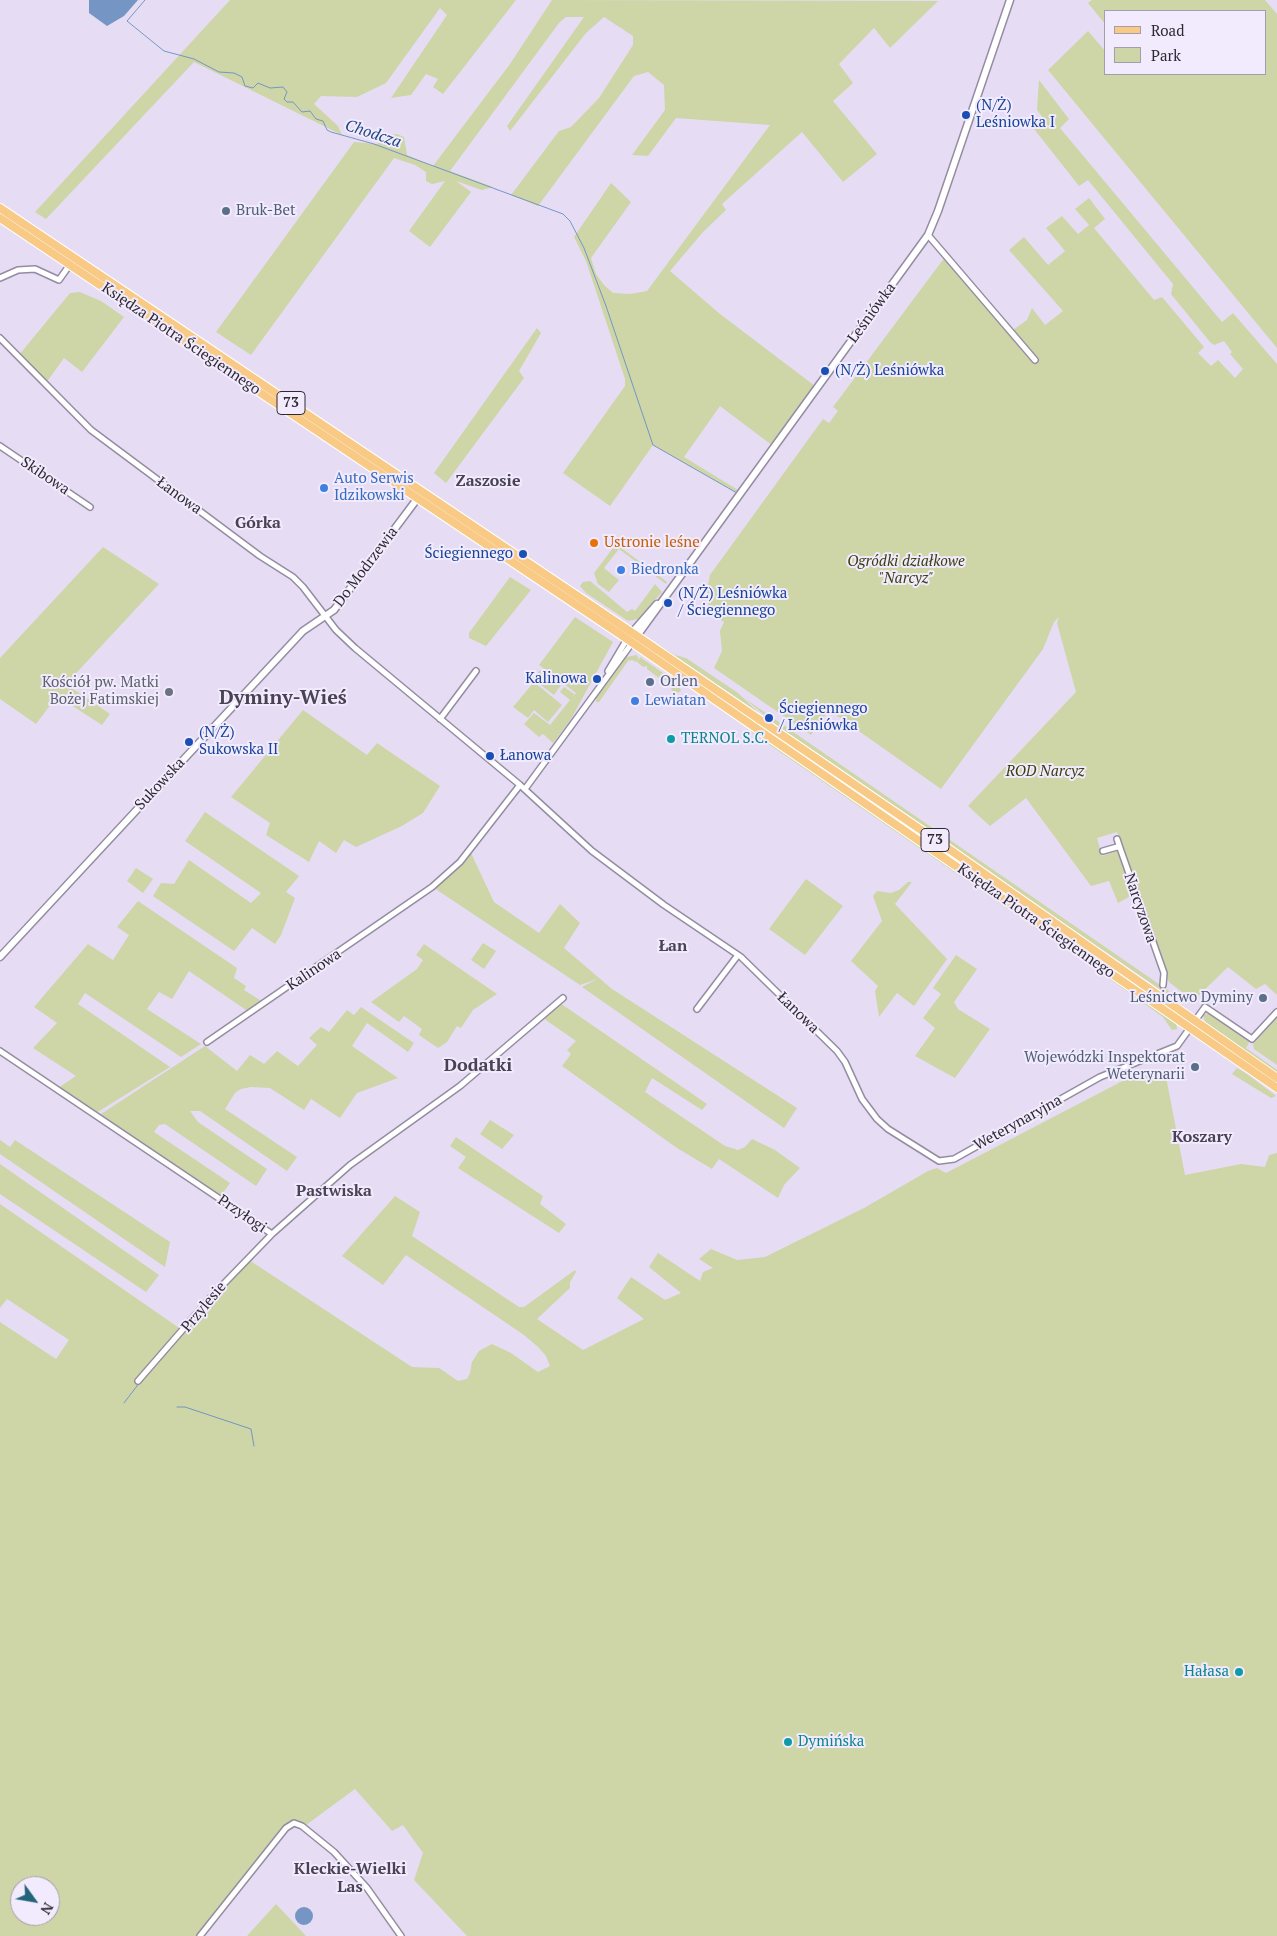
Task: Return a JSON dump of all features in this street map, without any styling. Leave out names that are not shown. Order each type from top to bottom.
[{"type":"main road","name":"Księdza Piotra Ściegiennego","points":[[0,208],[72,262]]},
{"type":"main road","name":"Księdza Piotra Ściegiennego","points":[[0,218],[72,262],[420,495],[632,638],[1193,1024],[1277,1078]]},
{"type":"main road","name":"Księdza Piotra Ściegiennego","points":[[1193,1024],[1277,1088]]},
{"type":"street","name":"Leśniówka","points":[[632,638],[669,592],[928,235],[938,211],[1010,0]]},
{"type":"street","points":[[928,235],[1035,360]]},
{"type":"street","points":[[0,278],[18,270],[35,269],[60,280],[72,262]]},
{"type":"street","name":"Łanowa","points":[[0,338],[91,430],[260,556],[293,577],[303,587],[324,617],[355,648],[522,787],[597,855],[664,906],[738,955],[837,1051],[845,1062],[862,1099],[877,1119],[888,1129],[939,1161]]},
{"type":"street","name":"Skibowa","points":[[0,446],[90,507]]},
{"type":"street","name":"Do Modrzewia","points":[[324,617],[342,601],[420,495]]},
{"type":"street","name":"Sukowska","points":[[0,957],[297,637],[313,622],[324,617]]},
{"type":"street","name":"Kalinowa","points":[[207,1042],[432,887],[460,862],[522,787],[632,638]]},
{"type":"street","points":[[440,719],[476,671]]},
{"type":"street","name":"Narcyzowa","points":[[1117,839],[1155,953],[1164,973],[1163,985]]},
{"type":"street","points":[[1103,850],[1120,848]]},
{"type":"street","points":[[697,1008],[738,955]]},
{"type":"street","name":"Przyłogi","points":[[0,1051],[272,1234],[350,1165],[460,1086],[563,998]]},
{"type":"street","name":"Weterynaryjna","points":[[939,1161],[954,1159],[1100,1077],[1177,1046],[1205,1007],[1252,1039],[1277,1012]]},
{"type":"street","name":"Przylesie","points":[[138,1382],[211,1297],[272,1234]]},
{"type":"street","points":[[200,1936],[286,1828],[294,1823],[302,1826],[334,1852],[367,1888],[401,1936]]},
{"type":"green space","points":[[230,0],[516,0],[443,94],[433,87],[438,79],[426,74],[411,95],[391,98],[447,15],[440,8],[386,83],[357,97],[321,96],[314,104],[338,126],[342,135],[194,62],[46,219],[35,212]]},
{"type":"green space","points":[[552,0],[938,1],[890,48],[874,28],[839,64],[853,83],[833,101],[877,154],[843,182],[802,132],[722,204],[726,210],[703,232],[670,271],[720,314],[815,386],[773,446],[720,406],[684,457],[738,490],[736,492],[653,445],[610,506],[563,473],[625,386],[625,379],[586,261],[574,237],[611,183],[631,202],[591,258],[596,274],[613,293],[630,294],[647,291],[770,125],[676,118],[648,156],[632,155],[665,110],[664,85],[648,72],[634,76],[538,206],[511,195],[559,131],[571,127],[599,98],[633,45],[633,36],[604,17],[586,33],[510,131],[507,126],[584,17],[566,17],[559,23],[450,171],[493,187],[482,190],[456,181],[471,192],[430,247],[409,231],[445,181],[432,184],[426,181],[426,172],[415,165],[394,158],[251,355],[216,332],[354,142],[377,144],[388,135],[397,134],[404,137],[407,155],[433,166],[510,64]]},
{"type":"green space","points":[[1092,0],[1265,0],[1277,14],[1277,348],[1048,70],[1088,31],[1104,50],[1104,75],[1267,75],[1267,10],[1104,10],[1104,23],[1088,3]]},
{"type":"green space","points":[[1039,80],[1069,119],[1060,128],[1222,322],[1233,313],[1277,364],[1277,995],[1265,984],[1256,989],[1228,967],[1198,996],[1187,996],[1169,982],[1117,832],[1097,838],[1102,856],[1117,851],[1134,894],[1118,903],[1109,881],[1091,886],[1026,798],[990,826],[968,806],[1076,692],[1057,623],[1059,617],[1054,622],[1043,649],[941,789],[829,710],[811,735],[714,668],[722,651],[720,631],[724,622],[709,610],[707,590],[710,575],[823,419],[829,423],[838,411],[833,407],[945,257],[1010,332],[1027,320],[1032,308],[1045,325],[1063,311],[1009,250],[1024,237],[1048,265],[1065,251],[1046,228],[1062,216],[1078,234],[1089,225],[1075,209],[1089,198],[1105,219],[1094,228],[1154,300],[1162,297],[1204,347],[1198,353],[1211,366],[1218,360],[1235,378],[1243,369],[1230,354],[1232,352],[1224,341],[1214,345],[1210,342],[1171,294],[1173,284],[1088,180],[1079,186],[1034,129],[1044,119],[1037,110]]},
{"type":"green space","points":[[80,292],[101,301],[124,317],[82,372],[64,358],[46,383],[19,355],[70,293]]},
{"type":"green space","points":[[537,328],[541,333],[519,371],[524,378],[446,483],[434,473]]},
{"type":"green space","points":[[616,544],[667,582],[666,584],[619,549],[604,568],[619,580],[609,592],[598,584],[594,573]]},
{"type":"green space","points":[[103,547],[159,584],[66,684],[110,714],[102,725],[57,696],[36,724],[0,699],[0,658]]},
{"type":"green space","points":[[510,577],[531,590],[486,646],[469,638],[469,633]]},
{"type":"green space","points":[[590,581],[627,612],[632,609],[635,611],[655,584],[662,592],[638,619],[628,621],[586,593],[580,586],[583,582]]},
{"type":"green space","points":[[575,617],[613,642],[571,719],[553,743],[543,734],[539,737],[524,724],[534,713],[550,725],[570,700],[560,692],[564,687],[574,694],[573,696],[576,693],[539,665]]},
{"type":"green space","points":[[649,639],[675,655],[686,658],[738,693],[760,714]]},
{"type":"green space","points":[[644,647],[848,783],[1182,1016],[1120,975]]},
{"type":"green space","points":[[637,655],[639,660],[640,657],[676,682],[681,690],[680,692],[673,693],[671,688],[674,683],[670,680],[662,680],[647,669],[647,666],[643,667],[637,662],[638,659],[636,662],[628,661],[599,702],[596,702],[596,698],[626,657]]},
{"type":"green space","points":[[540,670],[561,685],[554,695],[533,679]]},
{"type":"green space","points":[[534,682],[562,705],[548,722],[534,710],[528,718],[513,707]]},
{"type":"green space","points":[[744,698],[1169,991],[1167,994],[788,735]]},
{"type":"green space","points":[[303,710],[367,755],[377,743],[440,786],[423,813],[402,826],[356,847],[344,840],[336,853],[319,841],[309,862],[266,835],[270,823],[231,797]]},
{"type":"green space","points":[[752,730],[1121,984],[1176,1023],[1177,1029],[1172,1030],[1163,1017],[1117,984],[751,732]]},
{"type":"green space","points":[[205,812],[299,876],[286,892],[295,898],[281,935],[275,944],[252,928],[234,951],[153,896],[161,883],[174,884],[189,860],[251,903],[261,893],[185,841]]},
{"type":"green space","points":[[471,853],[494,902],[539,933],[560,904],[580,923],[564,948],[612,989],[797,1108],[784,1128],[582,987],[597,979],[580,985],[434,888],[460,866]]},
{"type":"green space","points":[[136,868],[153,879],[143,893],[127,881]]},
{"type":"green space","points":[[806,879],[843,906],[805,955],[769,929]]},
{"type":"green space","points":[[908,882],[912,882],[895,904],[947,959],[914,1006],[897,993],[879,1017],[875,991],[878,986],[851,961],[882,921],[873,896],[877,891],[891,893],[899,890]]},
{"type":"green space","points":[[138,901],[237,968],[234,978],[246,986],[244,990],[263,1002],[249,1012],[189,971],[172,999],[159,992],[147,1009],[201,1044],[181,1057],[85,993],[78,1004],[170,1067],[96,1113],[58,1088],[76,1076],[33,1048],[57,1023],[34,1007],[88,944],[113,960],[129,935],[117,927]]},
{"type":"green space","points":[[483,943],[496,951],[484,969],[471,960]]},
{"type":"green space","points":[[424,944],[497,994],[473,1010],[461,1028],[457,1026],[447,1042],[438,1048],[419,1035],[422,1029],[404,1016],[399,1022],[371,1002],[417,969],[423,960],[416,955]]},
{"type":"green space","points":[[956,955],[977,969],[954,1002],[958,1009],[990,1029],[955,1078],[915,1056],[935,1028],[923,1018],[941,994],[933,988]]},
{"type":"green space","points":[[560,1003],[707,1104],[702,1110],[652,1078],[645,1092],[725,1146],[738,1150],[745,1147],[752,1139],[775,1150],[800,1168],[784,1185],[778,1198],[719,1159],[712,1169],[677,1148],[562,1066],[571,1054],[567,1050],[576,1041],[543,1018]]},
{"type":"green space","points":[[361,1007],[414,1043],[408,1052],[367,1023],[352,1046],[398,1078],[357,1093],[340,1118],[311,1099],[304,1110],[270,1088],[251,1087],[241,1089],[235,1093],[225,1109],[297,1157],[287,1171],[200,1111],[190,1111],[198,1122],[267,1169],[256,1186],[165,1124],[159,1125],[154,1132],[230,1183],[220,1197],[98,1116],[205,1046],[237,1071],[250,1055],[264,1064],[277,1051],[298,1066],[317,1045],[309,1038],[321,1027],[329,1032],[347,1010],[354,1015]]},
{"type":"green space","points":[[1211,1012],[1250,1041],[1246,1048],[1277,1070],[1277,1073],[1205,1022],[1203,1015]]},
{"type":"green space","points":[[1277,1018],[1277,1065],[1254,1049],[1253,1044]]},
{"type":"green space","points":[[1237,1068],[1276,1096],[1271,1098],[1232,1074]]},
{"type":"green space","points":[[1134,1075],[1166,1077],[1185,1175],[1241,1164],[1265,1167],[1269,1155],[1277,1153],[1277,1936],[467,1936],[414,1880],[423,1853],[403,1825],[392,1831],[355,1789],[302,1828],[293,1823],[203,1936],[0,1936],[0,1322],[56,1359],[69,1340],[7,1299],[0,1308],[0,1204],[185,1332],[249,1260],[412,1367],[439,1368],[458,1381],[467,1379],[472,1362],[479,1351],[492,1344],[511,1353],[538,1372],[550,1366],[546,1356],[524,1335],[406,1255],[383,1285],[342,1256],[395,1196],[420,1212],[412,1236],[519,1307],[524,1307],[575,1270],[576,1272],[570,1282],[570,1288],[537,1319],[583,1350],[644,1319],[617,1298],[631,1277],[665,1300],[681,1293],[649,1267],[658,1253],[700,1281],[703,1272],[713,1268],[699,1259],[711,1249],[737,1260],[765,1257],[864,1208],[928,1171],[937,1168],[946,1173]]},
{"type":"green space","points":[[490,1120],[514,1135],[502,1149],[480,1134]]},
{"type":"green space","points":[[456,1137],[543,1196],[540,1204],[566,1224],[559,1233],[458,1168],[466,1157],[450,1146]]},
{"type":"green space","points":[[0,1140],[10,1147],[15,1140],[170,1242],[165,1267],[0,1154]]},
{"type":"green space","points":[[0,1164],[159,1275],[146,1292],[0,1194]]},
{"type":"green space","points":[[276,1904],[306,1936],[247,1936]]},
{"type":"water","points":[[89,0],[138,0],[124,16],[107,26],[89,13]]},
{"type":"water","points":[[304,1907],[310,1910],[313,1916],[310,1922],[304,1925],[298,1922],[295,1916],[298,1910]]},
{"type":"waterway","name":"Chodcza","points":[[145,0],[127,21],[164,51],[194,59],[219,72],[234,73],[242,77],[245,86],[253,88],[258,83],[270,88],[283,87],[287,92],[284,99],[287,102],[293,102],[302,112],[310,111],[316,119],[323,121],[327,130],[331,132],[374,144],[563,214],[570,221],[584,248],[606,306],[653,445],[737,493]]},
{"type":"waterway","points":[[245,1266],[253,1259]]},
{"type":"waterway","points":[[148,1374],[203,1311]]},
{"type":"waterway","points":[[124,1403],[140,1382]]},
{"type":"waterway","points":[[177,1407],[185,1407],[251,1429],[254,1446]]},
{"type":"place","name":"(N/Ż) Leśniowka I","points":[[966,115]]},
{"type":"place","name":"Bruk-Bet","points":[[226,211]]},
{"type":"place","name":"(N/Ż) Leśniówka","points":[[825,371]]},
{"type":"place","name":"Auto Serwis Idzikowski","points":[[324,488]]},
{"type":"place","name":"Ustronie leśne","points":[[594,543]]},
{"type":"place","name":"Ściegiennego","points":[[523,554]]},
{"type":"place","name":"Biedronka","points":[[621,570]]},
{"type":"place","name":"(N/Ż) Leśniówka / Ściegiennego","points":[[668,603]]},
{"type":"place","name":"Kalinowa","points":[[597,679]]},
{"type":"place","name":"Orlen","points":[[650,682]]},
{"type":"place","name":"Kościół pw. Matki Bożej Fatimskiej","points":[[169,692]]},
{"type":"place","name":"Lewiatan","points":[[635,701]]},
{"type":"place","name":"Ściegiennego / Leśniówka","points":[[769,718]]},
{"type":"place","name":"TERNOL S.C.","points":[[671,739]]},
{"type":"place","name":"(N/Ż) Sukowska II","points":[[189,742]]},
{"type":"place","name":"Łanowa","points":[[490,756]]},
{"type":"place","name":"Leśnictwo Dyminy","points":[[1263,998]]},
{"type":"place","name":"Wojewódzki Inspektorat Weterynarii","points":[[1195,1067]]},
{"type":"place","name":"Hałasa","points":[[1239,1672]]},
{"type":"place","name":"Dymińska","points":[[788,1742]]},
{"type":"district","name":"Zaszosie","points":[[488,481]]},
{"type":"district","name":"Górka","points":[[258,523]]},
{"type":"district","name":"Dyminy-Wieś","points":[[283,698]]},
{"type":"district","name":"Łan","points":[[673,946]]},
{"type":"district","name":"Dodatki","points":[[478,1066]]},
{"type":"district","name":"Koszary","points":[[1202,1137]]},
{"type":"district","name":"Pastwiska","points":[[334,1191]]},
{"type":"district","name":"Kleckie-Wielki Las","points":[[350,1878]]},
{"type":"park label","name":"Ogródki działkowe \"Narcyz\"","points":[[906,570]]},
{"type":"park label","name":"ROD Narcyz","points":[[1045,772]]}]
